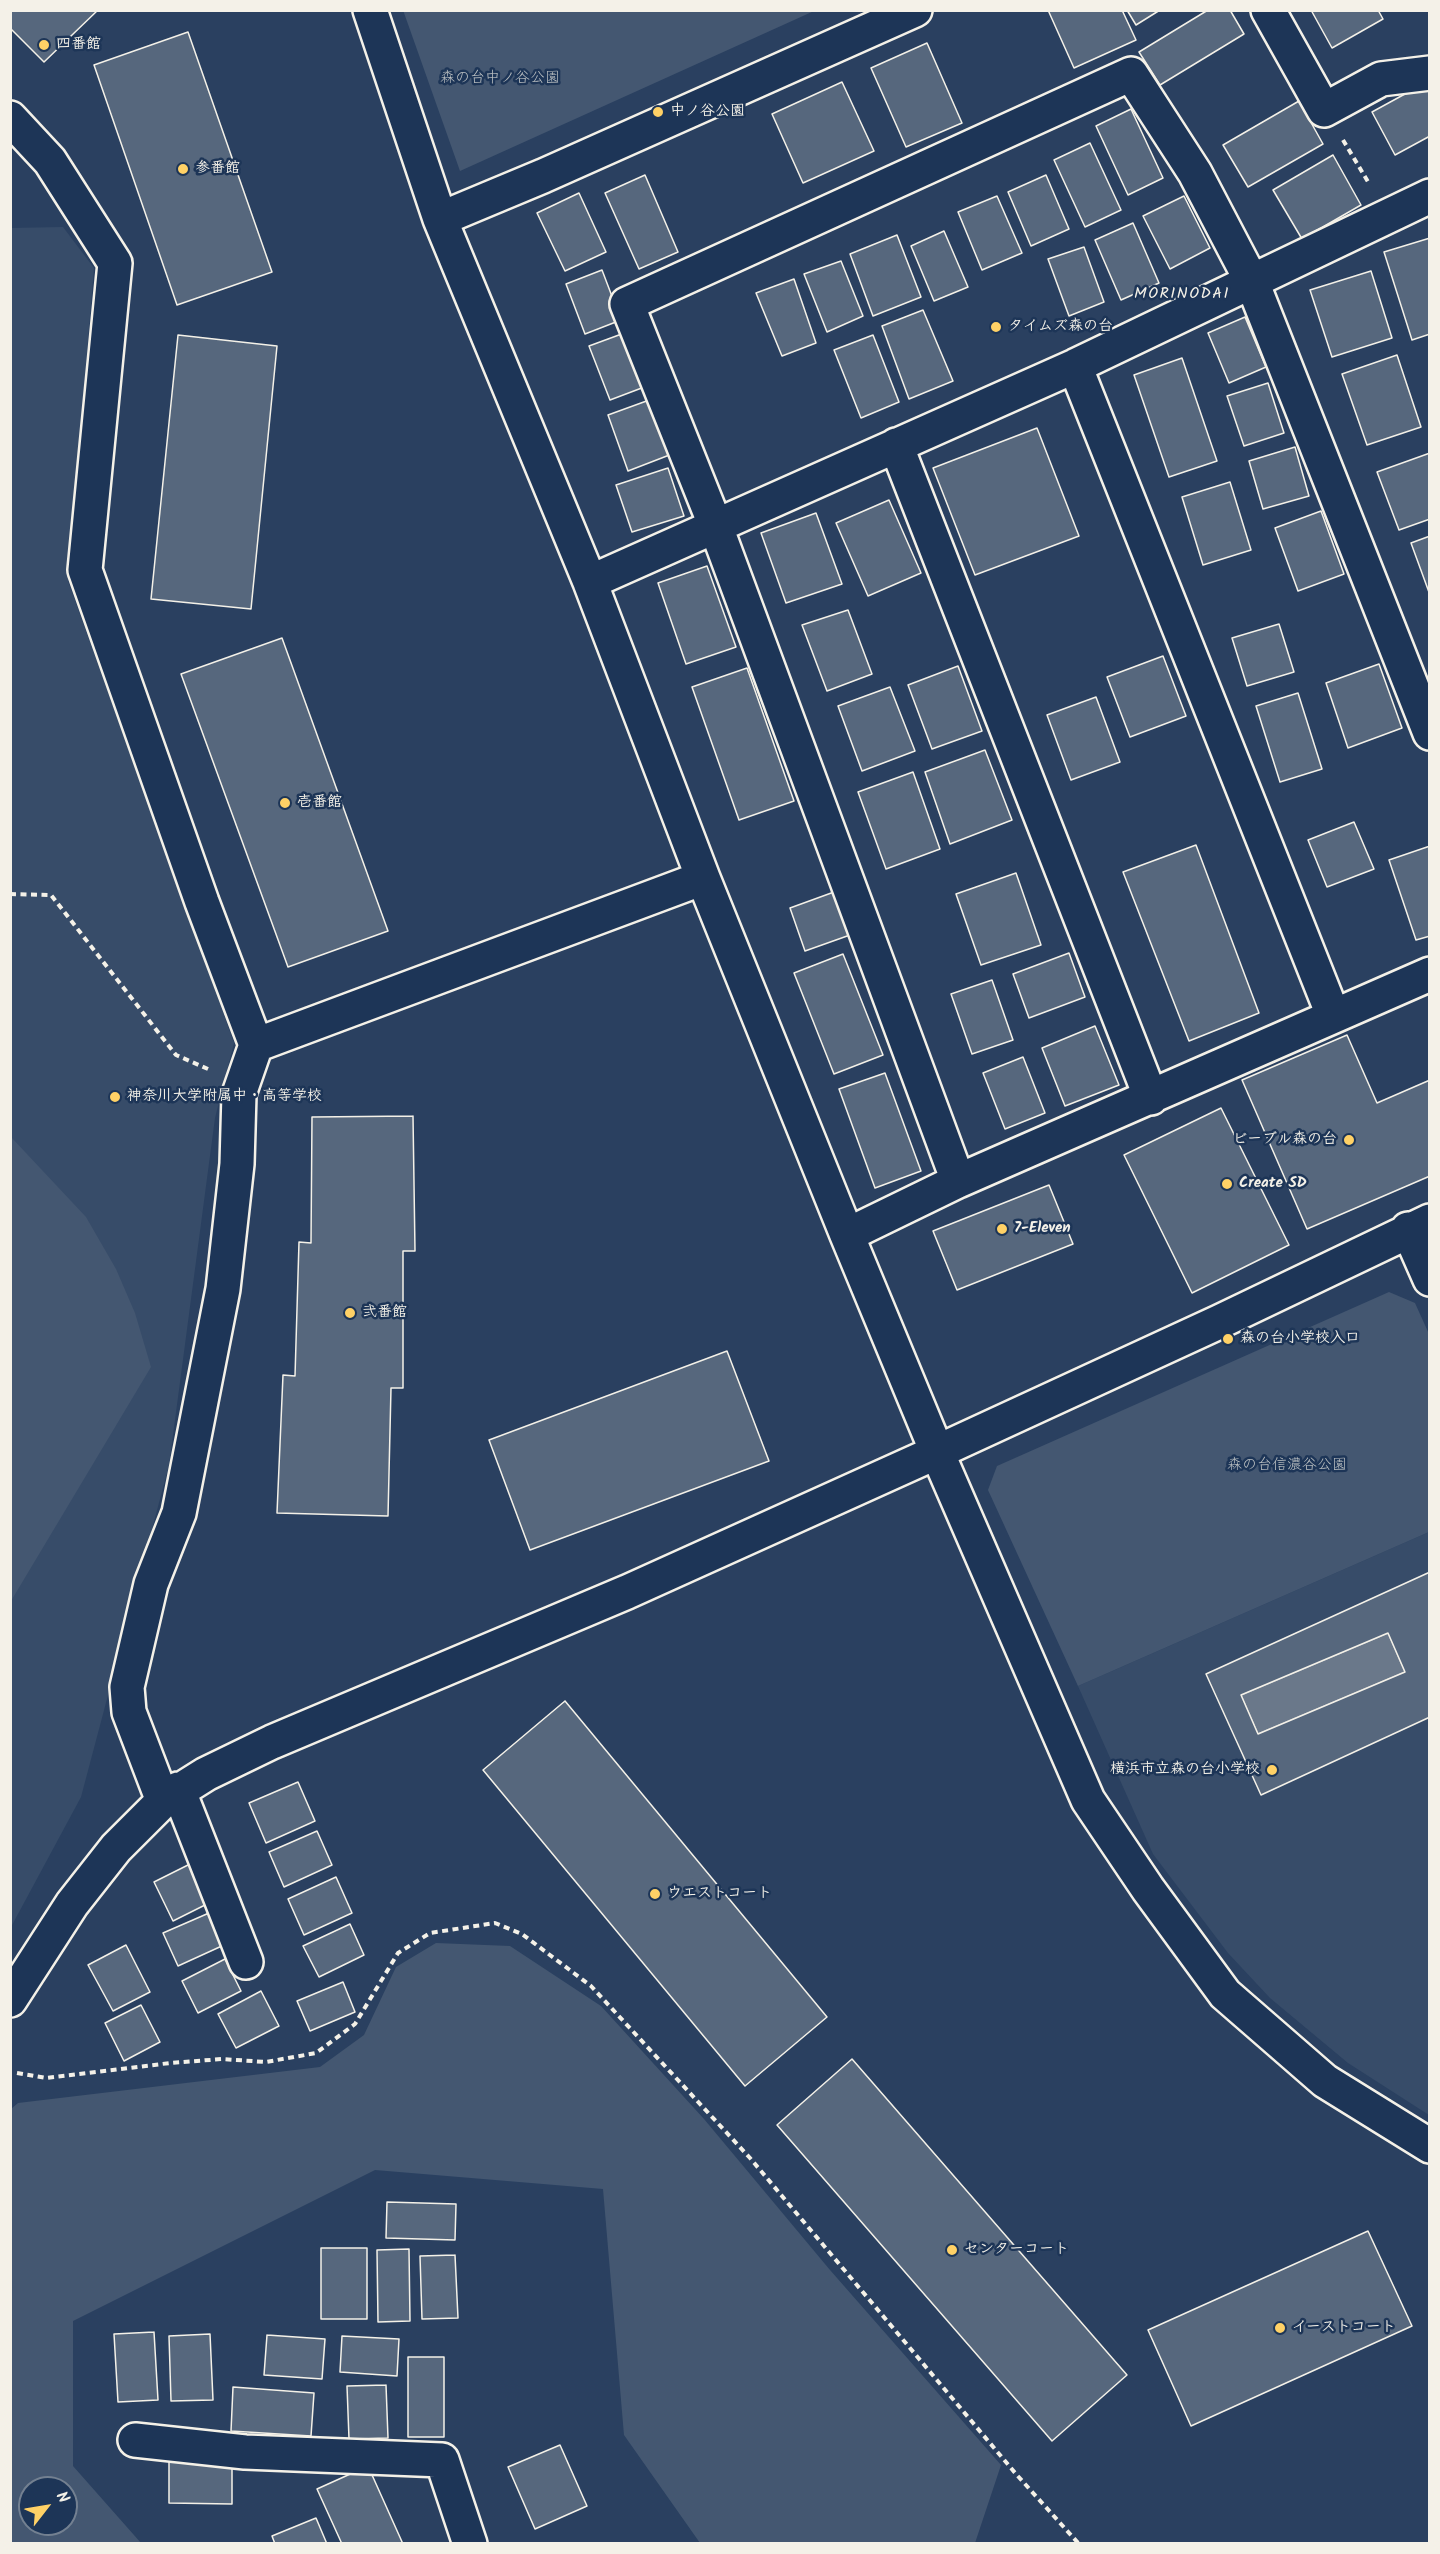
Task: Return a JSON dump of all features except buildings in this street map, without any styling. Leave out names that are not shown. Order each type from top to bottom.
[{"type":"street","points":[[370,10],[440,219],[590,582],[703,878],[937,1452],[1088,1800],[1148,1889],[1226,1995],[1325,2081],[1430,2146]]},
{"type":"street","points":[[440,219],[543,176],[915,10]]},
{"type":"street","points":[[1268,10],[1324,110],[1381,78],[1430,73]]},
{"type":"street","points":[[958,1181],[716,527],[627,304],[1131,74],[1195,172],[1252,282],[1430,733]]},
{"type":"street","points":[[10,118],[50,161],[115,263],[84,570],[202,902],[256,1046],[239,1094],[237,1164],[218,1311],[178,1513],[151,1584],[127,1687],[129,1712],[171,1795],[246,1962]]},
{"type":"street","points":[[590,582],[1075,366],[1430,196]]},
{"type":"street","points":[[1075,366],[1333,1015]]},
{"type":"street","points":[[896,445],[1151,1098]]},
{"type":"street","points":[[256,1046],[703,878]]},
{"type":"street","points":[[847,1235],[958,1181],[1430,974]]},
{"type":"street","points":[[10,2000],[72,1904],[116,1848],[171,1795],[272,1742],[627,1592],[1219,1322],[1419,1225],[1430,1279]]},
{"type":"street","points":[[135,2440],[245,2452],[442,2460],[470,2544]]},
{"type":"path","points":[[1324,110],[1389,216]]},
{"type":"path","points":[[10,894],[51,895],[176,1055],[225,1076],[245,1081]]},
{"type":"path","points":[[17,2073],[46,2078],[201,2060],[266,2062],[316,2053],[355,2024],[398,1953],[430,1933],[495,1923],[522,1934],[591,1986],[750,2158],[1016,2474],[1078,2544]]},
{"type":"shaded area","name":"神奈川大学附属中・高等学校","points":[[63,227],[94,268],[68,581],[234,1043],[215,1118],[169,1465],[81,1797],[11,1927],[10,228]]},
{"type":"shaded area","name":"横浜市立森の台小学校","points":[[1429,1532],[1429,2115],[1348,2063],[1270,1998],[1228,1953],[1153,1854],[1078,1686]]},
{"type":"shaded area","points":[[1388,1633],[1405,1672],[1258,1734],[1241,1695]]},
{"type":"green space","name":"森の台中ノ谷公園","points":[[403,10],[814,10],[814,11],[460,171]]},
{"type":"green space","points":[[11,1137],[86,1217],[116,1269],[135,1313],[151,1367],[11,1601]]},
{"type":"green space","name":"森の台信濃谷公園","points":[[1389,1292],[1415,1303],[1429,1334],[1429,1532],[1078,1686],[988,1490],[997,1466]]},
{"type":"green space","points":[[436,1943],[510,1946],[601,2006],[704,2119],[830,2270],[1001,2465],[975,2543],[700,2543],[624,2435],[603,2189],[375,2170],[73,2321],[73,2466],[141,2543],[11,2543],[11,2109],[18,2103],[320,2067],[364,2035],[396,1967]]},
{"type":"place","name":"四番館","points":[[44,45]]},
{"type":"place","name":"中ノ谷公園","points":[[658,112]]},
{"type":"place","name":"参番館","points":[[183,169]]},
{"type":"place","name":"タイムズ森の台","points":[[996,327]]},
{"type":"place","name":"壱番館","points":[[285,803]]},
{"type":"place","name":"神奈川大学附属中・高等学校","points":[[115,1097]]},
{"type":"place","name":"ビーブル森の台","points":[[1349,1140]]},
{"type":"place","name":"Create SD","points":[[1227,1184]]},
{"type":"place","name":"7-Eleven","points":[[1002,1229]]},
{"type":"place","name":"弐番館","points":[[350,1313]]},
{"type":"place","name":"森の台小学校入口","points":[[1228,1339]]},
{"type":"place","name":"横浜市立森の台小学校","points":[[1272,1770]]},
{"type":"place","name":"ウエストコート","points":[[655,1894]]},
{"type":"place","name":"センターコート","points":[[952,2250]]},
{"type":"place","name":"イーストコート","points":[[1280,2328]]},
{"type":"district","name":"MORINODAI","points":[[1182,295]]}]
